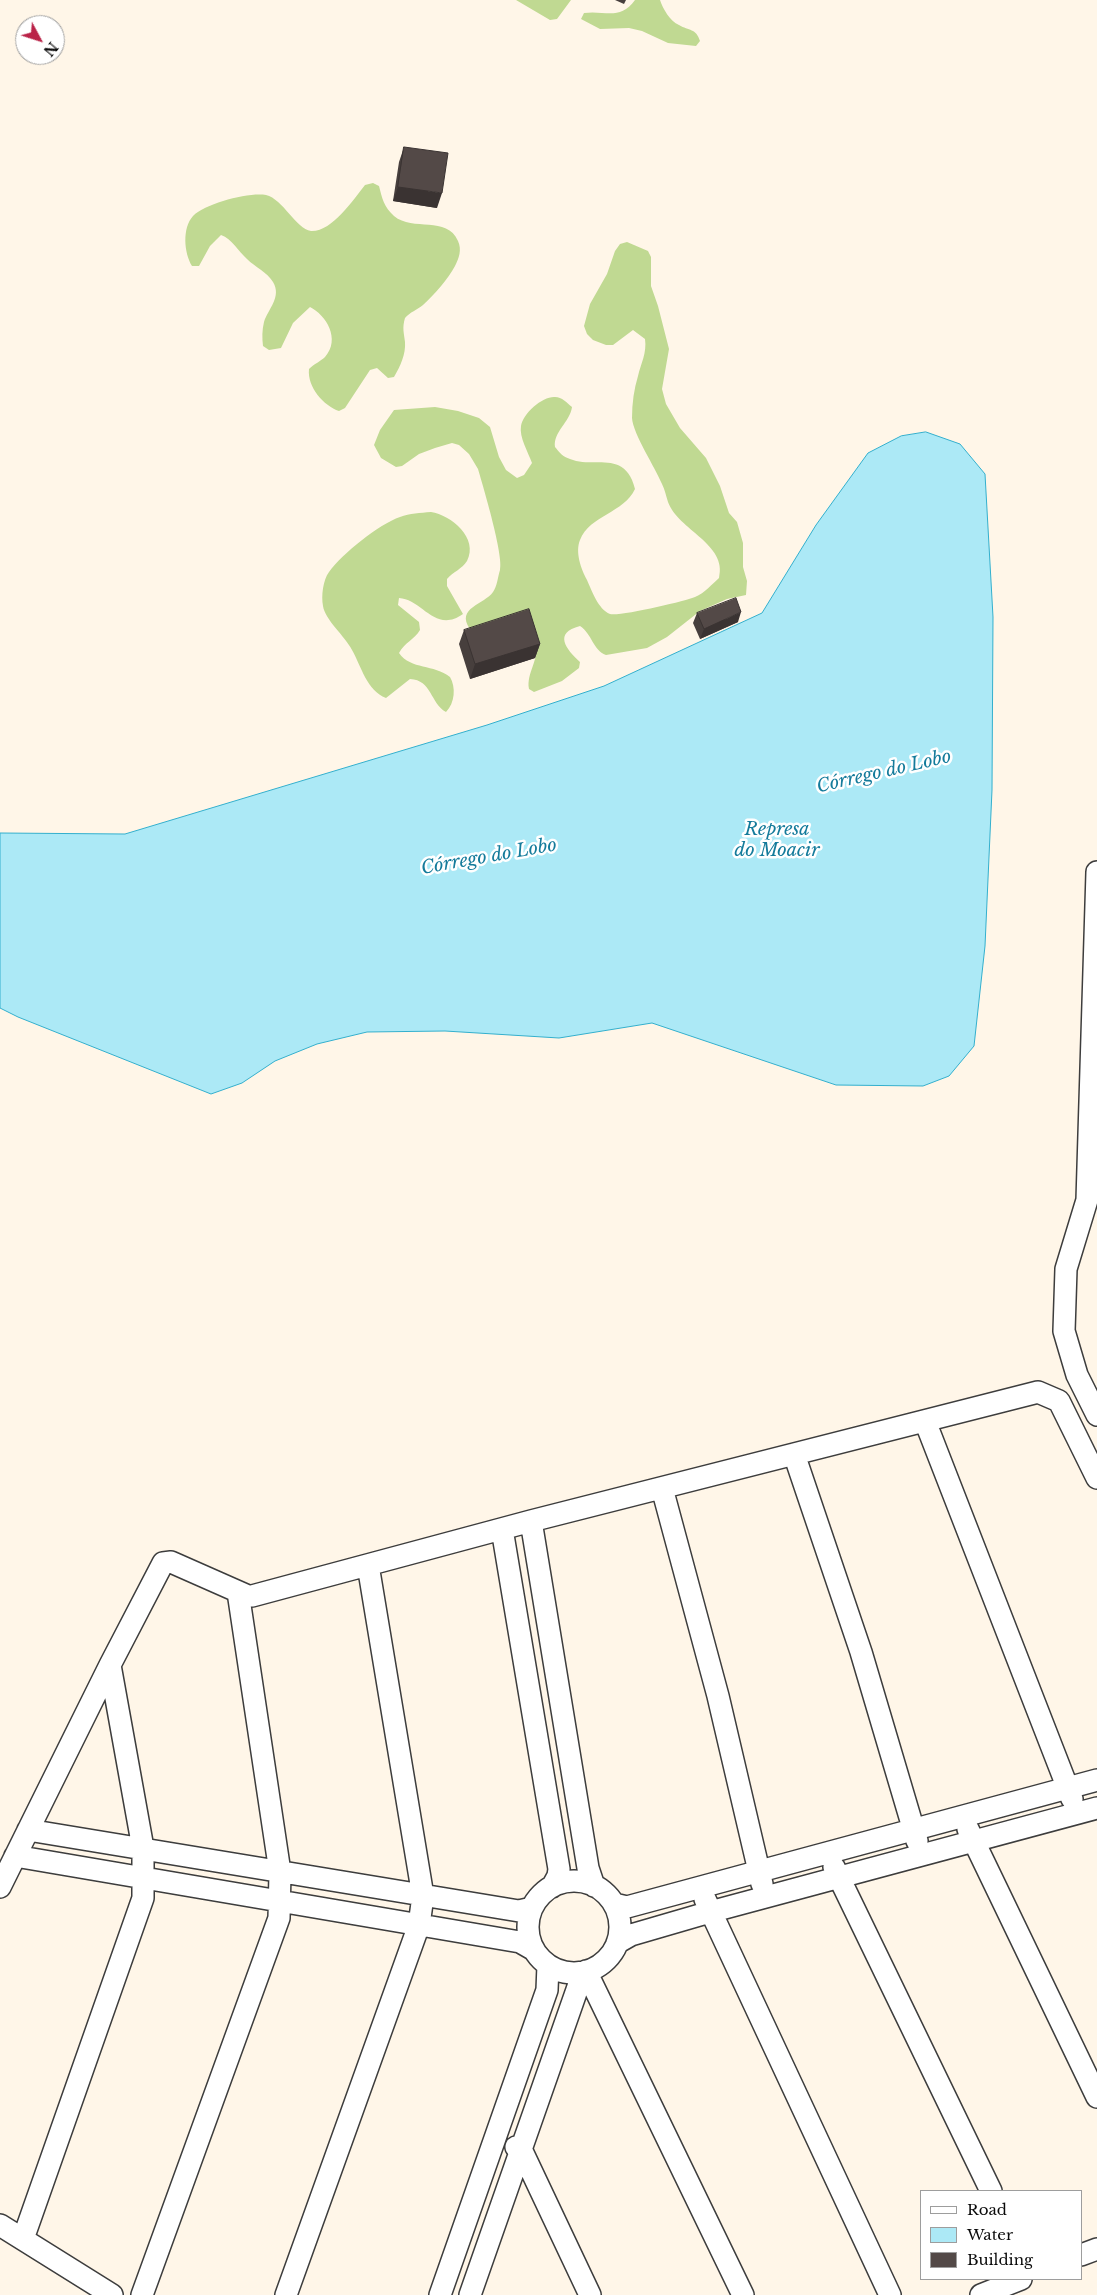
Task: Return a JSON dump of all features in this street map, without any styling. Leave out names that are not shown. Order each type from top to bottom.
[{"type":"street","points":[[1097,872],[1086,1200],[1066,1269],[1064,1331],[1077,1374],[1097,1415]]},
{"type":"street","points":[[0,1887],[110,1665],[163,1563],[171,1562],[238,1592],[252,1596],[531,1521],[1038,1392],[1059,1401],[1097,1478]]},
{"type":"street","points":[[15,1856],[520,1942],[564,1972],[586,1971],[603,1962],[617,1943],[631,1935],[1087,1811],[1068,1787],[925,1420]]},
{"type":"street","points":[[794,1454],[861,1652],[922,1856]]},
{"type":"street","points":[[662,1488],[718,1696],[758,1872],[766,1898]]},
{"type":"street","points":[[531,1521],[588,1868],[594,1886]]},
{"type":"street","points":[[502,1529],[559,1869],[552,1887]]},
{"type":"street","points":[[286,2295],[419,1925],[423,1896],[368,1565]]},
{"type":"street","points":[[142,2295],[279,1918],[280,1872],[238,1592]]},
{"type":"street","points":[[23,2239],[143,1898],[143,1848],[110,1665]]},
{"type":"street","points":[[614,1904],[627,1907],[1068,1787],[1097,1781]]},
{"type":"street","points":[[962,1816],[1097,2097]]},
{"type":"street","points":[[28,1830],[519,1911],[532,1908]]},
{"type":"street","points":[[827,1853],[991,2190]]},
{"type":"street","points":[[440,2295],[547,1990],[541,1957],[528,1927],[532,1908],[541,1894],[552,1887],[573,1881],[594,1886],[604,1892],[614,1904],[620,1927],[617,1943]]},
{"type":"street","points":[[701,1888],[710,1912],[890,2295]]},
{"type":"street","points":[[470,2295],[586,1971]]},
{"type":"street","points":[[586,1971],[742,2295]]},
{"type":"street","points":[[495,2138],[521,2149],[590,2295]]},
{"type":"street","points":[[0,2225],[112,2295]]},
{"type":"street","points":[[1082,2256],[1097,2249]]},
{"type":"street","points":[[981,2295],[1018,2280]]},
{"type":"green space","points":[[516,0],[571,0],[557,19],[550,20]]},
{"type":"green space","points":[[635,0],[660,0],[670,18],[694,32],[700,41],[696,46],[668,43],[642,31],[629,28],[600,29],[581,19],[584,13],[618,13]]},
{"type":"green space","points":[[373,183],[379,186],[386,206],[394,216],[410,223],[446,228],[453,233],[458,241],[460,254],[449,276],[432,297],[405,318],[403,328],[405,351],[394,377],[388,378],[377,368],[370,370],[345,408],[339,411],[322,400],[314,389],[309,376],[309,369],[325,357],[330,350],[332,335],[326,322],[310,307],[293,323],[281,348],[269,350],[263,346],[264,322],[276,293],[273,282],[228,239],[221,235],[210,246],[199,266],[192,266],[187,254],[185,241],[187,227],[189,221],[199,211],[217,203],[249,195],[266,195],[278,202],[305,229],[311,231],[319,230],[334,221],[365,185]]},
{"type":"green space","points":[[627,242],[648,251],[651,257],[651,286],[669,349],[662,389],[666,404],[680,428],[706,458],[720,486],[729,513],[737,522],[743,543],[743,567],[747,581],[746,595],[727,599],[700,611],[667,637],[647,648],[606,655],[598,649],[584,629],[580,626],[572,629],[564,637],[570,652],[580,662],[579,668],[562,681],[534,692],[529,689],[529,677],[536,656],[535,645],[470,629],[466,622],[466,616],[469,611],[494,590],[500,570],[496,536],[481,478],[469,454],[459,445],[452,443],[419,454],[402,466],[396,467],[381,458],[374,445],[380,430],[394,410],[435,407],[458,411],[479,418],[490,427],[499,457],[506,470],[517,478],[524,475],[532,463],[521,435],[521,426],[525,416],[539,402],[550,397],[560,398],[572,407],[559,432],[555,447],[565,457],[579,462],[608,463],[624,469],[635,489],[623,504],[591,525],[580,540],[578,555],[581,566],[593,594],[602,608],[610,614],[625,613],[689,599],[705,591],[719,578],[720,566],[716,556],[709,546],[673,512],[659,477],[633,425],[632,407],[644,353],[645,339],[633,330],[613,345],[606,345],[593,340],[587,334],[584,326],[590,304],[607,274],[615,251],[620,244]]},
{"type":"green space","points":[[431,512],[439,514],[454,523],[466,536],[469,544],[470,552],[467,561],[447,579],[447,586],[463,614],[453,619],[444,620],[429,614],[407,600],[399,598],[398,605],[419,622],[420,630],[399,653],[416,665],[437,670],[450,677],[454,695],[446,712],[423,683],[417,680],[410,679],[386,698],[379,695],[369,684],[349,645],[327,617],[322,602],[323,588],[327,575],[352,549],[391,521],[415,513]]},
{"type":"water","name":"Represa do Moacir","points":[[926,432],[960,444],[985,474],[993,617],[992,790],[985,946],[974,1046],[949,1076],[923,1086],[836,1085],[652,1023],[559,1038],[445,1031],[367,1032],[317,1044],[275,1061],[242,1083],[211,1094],[18,1017],[0,1008],[0,833],[125,834],[487,725],[604,686],[762,613],[816,525],[868,453],[901,436]]},
{"type":"building","points":[[404,147],[448,153],[442,193],[398,187]]},
{"type":"building","points":[[736,598],[741,612],[704,629],[697,613]]},
{"type":"building","points":[[529,609],[540,644],[475,664],[464,630]]},
{"type":"water label","name":"Córrego do Lobo","points":[[884,772]]},
{"type":"water label","name":"Córrego do Lobo","points":[[489,857]]}]
